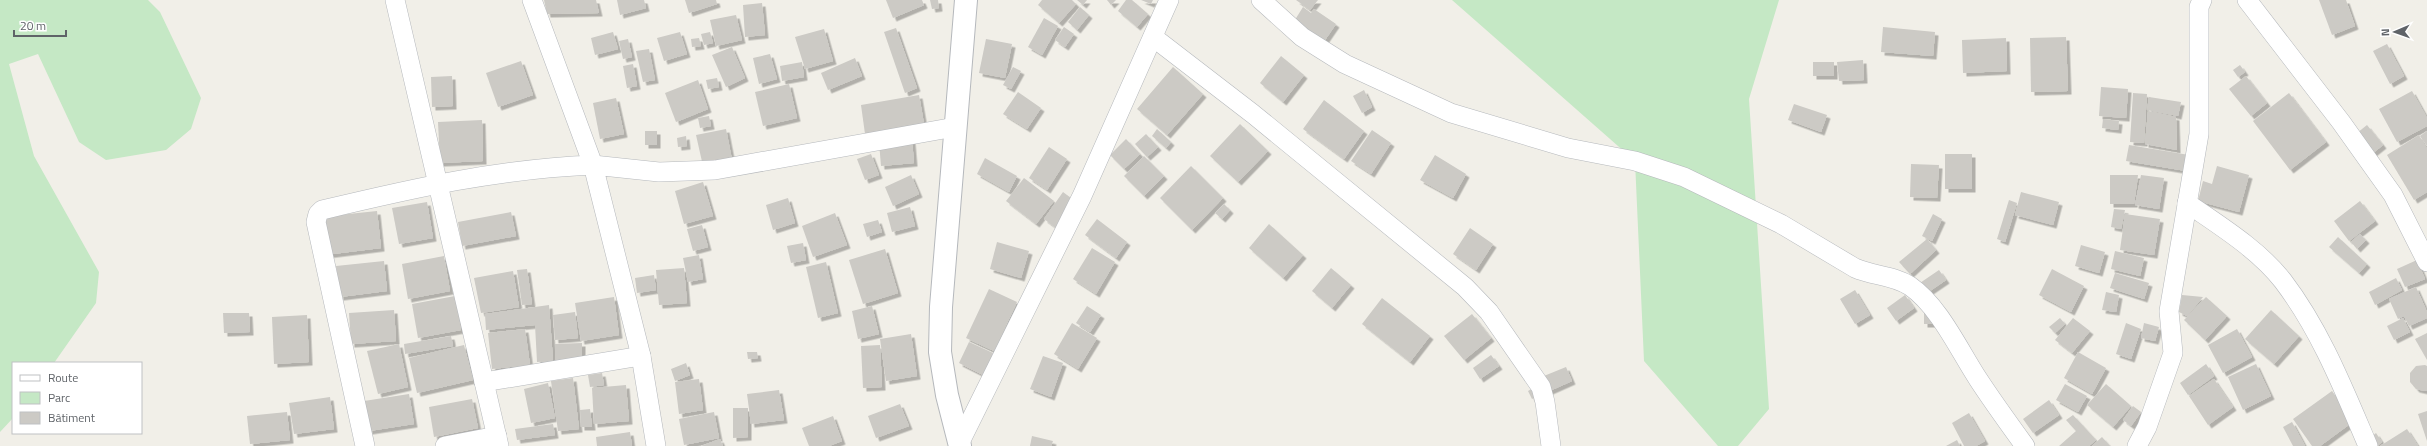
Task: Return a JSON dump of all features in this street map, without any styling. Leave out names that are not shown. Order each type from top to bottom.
[{"type":"street","points":[[395,0],[436,183],[498,441],[445,446]]},
{"type":"street","points":[[532,0],[593,165],[640,356],[656,446]]},
{"type":"street","points":[[960,444],[947,395],[940,352],[941,307],[966,0]]},
{"type":"street","points":[[960,444],[1082,196],[1169,0]]},
{"type":"street","points":[[1261,0],[1302,37],[1345,64],[1451,113],[1568,148],[1635,161],[1684,177],[1781,224],[1855,268],[1867,273],[1889,276],[1909,286],[1933,308],[1988,394],[2026,446]]},
{"type":"street","points":[[2137,446],[2147,427],[2173,353],[2169,311],[2199,134],[2199,7],[2202,0]]},
{"type":"street","points":[[2247,0],[2341,122],[2393,195],[2427,262]]},
{"type":"street","points":[[1153,37],[1253,114],[1465,287],[1489,312],[1541,387],[1545,402],[1551,446]]},
{"type":"street","points":[[365,446],[316,222],[318,214],[322,210],[436,183],[506,171],[593,165],[659,172],[715,170],[955,126]]},
{"type":"street","points":[[2187,203],[2244,243],[2283,281],[2316,332],[2368,446]]},
{"type":"street","points":[[484,382],[640,356]]},
{"type":"green space","points":[[0,0],[148,0],[160,12],[201,98],[191,129],[166,150],[106,160],[79,142],[38,54],[9,64],[34,156],[99,272],[96,303],[55,362],[12,362],[12,419],[0,432]]},
{"type":"green space","points":[[1452,0],[1779,0],[1749,99],[1769,409],[1738,446],[1718,446],[1644,361],[1635,161]]},
{"type":"building","points":[[544,0],[596,0],[599,13],[547,14]]},
{"type":"building","points":[[617,0],[644,0],[646,8],[620,15]]},
{"type":"building","points":[[685,0],[716,0],[717,4],[689,13]]},
{"type":"building","points":[[886,0],[922,0],[924,5],[893,18]]},
{"type":"building","points":[[930,0],[938,0],[939,8],[932,9]]},
{"type":"building","points":[[1042,0],[1072,0],[1076,4],[1059,23],[1038,5]]},
{"type":"building","points":[[1077,0],[1087,0],[1083,5]]},
{"type":"building","points":[[1107,0],[1116,0],[1111,5]]},
{"type":"building","points":[[1126,0],[1132,0],[1148,14],[1137,27],[1118,11]]},
{"type":"building","points":[[1141,0],[1153,0],[1151,4]]},
{"type":"building","points":[[1296,0],[1318,0],[1310,10]]},
{"type":"building","points":[[2319,0],[2346,0],[2355,26],[2332,35]]},
{"type":"building","points":[[762,3],[765,35],[745,37],[743,5]]},
{"type":"building","points":[[1080,7],[1089,15],[1077,30],[1068,22]]},
{"type":"building","points":[[1303,7],[1311,13],[1314,9],[1336,24],[1323,43],[1293,23]]},
{"type":"building","points":[[736,15],[742,40],[716,46],[710,20]]},
{"type":"building","points":[[1044,18],[1058,26],[1042,55],[1028,47]]},
{"type":"building","points":[[1064,27],[1074,34],[1065,47],[1055,40]]},
{"type":"building","points":[[1883,27],[1935,32],[1933,56],[1881,52]]},
{"type":"building","points":[[896,28],[917,88],[905,93],[884,32]]},
{"type":"building","points":[[824,29],[833,61],[805,69],[795,37]]},
{"type":"building","points":[[613,32],[618,49],[595,55],[591,38]]},
{"type":"building","points":[[680,32],[687,54],[664,61],[657,38]]},
{"type":"building","points":[[710,32],[713,43],[704,45],[701,34]]},
{"type":"building","points":[[2066,37],[2068,91],[2031,92],[2030,38]]},
{"type":"building","points":[[699,38],[701,46],[692,47],[691,39]]},
{"type":"building","points":[[2006,38],[2007,71],[1963,73],[1962,40]]},
{"type":"building","points":[[628,39],[632,57],[623,59],[619,41]]},
{"type":"building","points":[[986,39],[1012,44],[1005,78],[979,73]]},
{"type":"building","points":[[2387,44],[2404,76],[2390,84],[2373,51]]},
{"type":"building","points":[[732,47],[745,78],[726,87],[712,55]]},
{"type":"building","points":[[649,49],[655,80],[643,82],[636,51]]},
{"type":"building","points":[[770,54],[777,79],[759,84],[753,58]]},
{"type":"building","points":[[1281,56],[1304,75],[1283,102],[1260,83]]},
{"type":"building","points":[[855,58],[862,76],[828,90],[821,73]]},
{"type":"building","points":[[1863,60],[1864,80],[1839,81],[1837,62]]},
{"type":"building","points":[[521,61],[533,95],[498,107],[486,73]]},
{"type":"building","points":[[802,62],[804,77],[782,81],[780,66]]},
{"type":"building","points":[[1813,62],[1834,62],[1834,76],[1813,76]]},
{"type":"building","points":[[633,64],[637,86],[627,88],[623,66]]},
{"type":"building","points":[[2240,65],[2245,72],[2238,77],[2233,70]]},
{"type":"building","points":[[1013,67],[1021,71],[1011,89],[1003,85]]},
{"type":"building","points":[[1173,67],[1203,94],[1167,135],[1137,109]]},
{"type":"building","points":[[452,76],[453,106],[432,107],[431,77]]},
{"type":"building","points":[[2246,76],[2267,103],[2251,116],[2229,89]]},
{"type":"building","points":[[717,78],[719,87],[708,89],[706,80]]},
{"type":"building","points":[[698,80],[708,109],[676,122],[665,93]]},
{"type":"building","points":[[789,84],[797,118],[763,126],[755,92]]},
{"type":"building","points":[[2101,87],[2128,89],[2126,118],[2099,116]]},
{"type":"building","points":[[1364,90],[1372,107],[1362,113],[1353,96]]},
{"type":"building","points":[[2412,91],[2427,118],[2427,126],[2397,142],[2379,109]]},
{"type":"building","points":[[1018,92],[1041,108],[1027,129],[1003,114]]},
{"type":"building","points":[[2133,93],[2147,94],[2144,143],[2130,142]]},
{"type":"building","points":[[2289,93],[2326,142],[2290,170],[2253,121]]},
{"type":"building","points":[[919,95],[924,124],[865,134],[861,105]]},
{"type":"building","points":[[2149,97],[2181,102],[2178,116],[2147,110]]},
{"type":"building","points":[[616,98],[624,134],[600,139],[593,103]]},
{"type":"building","points":[[1324,100],[1364,131],[1344,159],[1303,129]]},
{"type":"building","points":[[1794,104],[1827,115],[1821,132],[1788,120]]},
{"type":"building","points":[[2148,111],[2176,117],[2177,150],[2145,144]]},
{"type":"building","points":[[709,116],[711,126],[700,128],[698,118]]},
{"type":"building","points":[[2103,119],[2119,121],[2118,130],[2102,128]]},
{"type":"building","points":[[482,120],[483,161],[440,163],[438,122]]},
{"type":"building","points":[[1240,124],[1268,151],[1238,182],[1210,156]]},
{"type":"building","points":[[2367,125],[2383,145],[2373,153],[2357,133]]},
{"type":"building","points":[[726,129],[732,160],[703,166],[696,135]]},
{"type":"building","points":[[1157,129],[1171,142],[1166,148],[1152,136]]},
{"type":"building","points":[[1372,130],[1391,143],[1371,174],[1351,161]]},
{"type":"building","points":[[645,131],[657,131],[657,145],[645,145]]},
{"type":"building","points":[[2427,131],[2427,146],[2420,136]]},
{"type":"building","points":[[1146,134],[1158,147],[1147,157],[1135,144]]},
{"type":"building","points":[[2419,135],[2427,149],[2427,192],[2414,200],[2387,155]]},
{"type":"building","points":[[686,136],[687,146],[678,147],[677,138]]},
{"type":"building","points":[[1126,139],[1140,154],[1124,169],[1110,155]]},
{"type":"building","points":[[912,140],[914,163],[881,166],[879,142]]},
{"type":"building","points":[[2129,145],[2189,155],[2186,171],[2126,161]]},
{"type":"building","points":[[1049,147],[1067,159],[1047,190],[1029,178]]},
{"type":"building","points":[[871,154],[879,175],[865,180],[857,159]]},
{"type":"building","points":[[1945,154],[1972,154],[1972,189],[1945,189]]},
{"type":"building","points":[[1435,155],[1466,174],[1453,198],[1420,180]]},
{"type":"building","points":[[1144,156],[1164,176],[1144,196],[1124,176]]},
{"type":"building","points":[[985,158],[1017,176],[1009,192],[977,174]]},
{"type":"building","points":[[1911,164],[1939,165],[1937,198],[1910,197]]},
{"type":"building","points":[[1191,166],[1223,198],[1192,230],[1160,198]]},
{"type":"building","points":[[2217,166],[2249,175],[2239,212],[2198,201],[2203,181],[2212,184]]},
{"type":"building","points":[[911,175],[919,194],[893,206],[885,187]]},
{"type":"building","points":[[2110,175],[2138,175],[2134,204],[2110,204]]},
{"type":"building","points":[[2141,175],[2164,178],[2159,209],[2135,205]]},
{"type":"building","points":[[1024,178],[1054,201],[1036,224],[1006,201]]},
{"type":"building","points":[[703,182],[713,216],[684,224],[675,191]]},
{"type":"building","points":[[1063,192],[1075,201],[1056,228],[1044,219]]},
{"type":"building","points":[[2021,192],[2059,202],[2053,225],[2015,215]]},
{"type":"building","points":[[788,198],[795,223],[773,230],[766,205]]},
{"type":"building","points":[[2009,200],[2017,203],[2005,242],[1997,239]]},
{"type":"building","points":[[2360,201],[2375,221],[2349,241],[2334,221]]},
{"type":"building","points":[[427,202],[433,238],[399,244],[392,208]]},
{"type":"building","points":[[1224,204],[1230,210],[1222,219],[1215,213]]},
{"type":"building","points":[[910,207],[915,226],[892,232],[887,213]]},
{"type":"building","points":[[2114,209],[2125,210],[2121,229],[2111,227]]},
{"type":"building","points":[[377,211],[381,248],[325,255],[320,217]]},
{"type":"building","points":[[511,212],[516,236],[462,246],[458,222]]},
{"type":"building","points":[[835,213],[847,245],[813,257],[802,226]]},
{"type":"building","points":[[1933,214],[1942,219],[1932,241],[1922,236]]},
{"type":"building","points":[[2125,214],[2160,219],[2154,255],[2120,250]]},
{"type":"building","points":[[1097,219],[1127,242],[1116,258],[1085,235]]},
{"type":"building","points":[[878,220],[882,232],[867,237],[863,224]]},
{"type":"building","points":[[1269,224],[1303,255],[1283,278],[1249,248]]},
{"type":"building","points":[[702,225],[708,247],[693,251],[687,229]]},
{"type":"building","points":[[1470,228],[1493,244],[1476,270],[1453,254]]},
{"type":"building","points":[[2360,234],[2366,240],[2357,249],[2351,242]]},
{"type":"building","points":[[2338,237],[2367,264],[2359,273],[2329,247]]},
{"type":"building","points":[[1927,239],[1936,250],[1910,274],[1899,262]]},
{"type":"building","points":[[997,242],[1029,251],[1021,278],[990,269]]},
{"type":"building","points":[[803,243],[806,260],[791,263],[787,246]]},
{"type":"building","points":[[2081,245],[2105,252],[2099,273],[2075,266]]},
{"type":"building","points":[[1092,248],[1115,262],[1096,294],[1073,279]]},
{"type":"building","points":[[885,249],[898,293],[863,304],[849,260]]},
{"type":"building","points":[[2115,251],[2144,258],[2140,276],[2111,269]]},
{"type":"building","points":[[699,255],[703,279],[688,282],[683,258]]},
{"type":"building","points":[[444,256],[450,291],[408,299],[402,264]]},
{"type":"building","points":[[2417,260],[2425,279],[2405,287],[2397,269]]},
{"type":"building","points":[[384,261],[387,291],[340,297],[336,266]]},
{"type":"building","points":[[826,262],[838,313],[818,318],[806,267]]},
{"type":"building","points":[[684,268],[687,303],[659,305],[656,270]]},
{"type":"building","points":[[1331,268],[1351,285],[1332,308],[1312,291]]},
{"type":"building","points":[[527,269],[532,304],[522,305],[517,270]]},
{"type":"building","points":[[2052,269],[2084,286],[2071,312],[2039,295]]},
{"type":"building","points":[[1939,270],[1946,280],[1924,295],[1917,285]]},
{"type":"building","points":[[513,271],[519,307],[481,313],[474,278]]},
{"type":"building","points":[[2115,273],[2149,283],[2144,299],[2110,288]]},
{"type":"building","points":[[654,275],[656,290],[637,293],[635,278]]},
{"type":"building","points":[[2396,278],[2402,290],[2375,305],[2369,292]]},
{"type":"building","points":[[2416,287],[2427,312],[2427,318],[2409,326],[2404,316],[2398,319],[2389,299]]},
{"type":"building","points":[[989,289],[1017,302],[994,351],[966,338]]},
{"type":"building","points":[[1855,290],[1870,315],[1855,324],[1840,299]]},
{"type":"building","points":[[2106,292],[2119,295],[2116,312],[2102,310]]},
{"type":"building","points":[[1905,295],[1914,308],[1896,321],[1887,308]]},
{"type":"building","points":[[2182,295],[2203,297],[2187,316],[2179,312]]},
{"type":"building","points":[[455,296],[461,330],[418,338],[412,304]]},
{"type":"building","points":[[614,297],[619,335],[581,341],[575,303]]},
{"type":"building","points":[[2206,297],[2227,316],[2205,340],[2184,320]]},
{"type":"building","points":[[1382,298],[1430,336],[1410,362],[1362,324]]},
{"type":"building","points":[[549,305],[553,361],[537,362],[535,325],[486,330],[485,314]]},
{"type":"building","points":[[872,306],[879,334],[858,339],[852,311]]},
{"type":"building","points":[[1087,306],[1101,315],[1090,332],[1076,323]]},
{"type":"building","points":[[394,310],[396,341],[351,344],[349,313]]},
{"type":"building","points":[[2271,310],[2299,336],[2274,364],[2245,339]]},
{"type":"building","points":[[575,312],[578,338],[555,340],[553,315]]},
{"type":"building","points":[[1924,312],[1933,312],[1932,324],[1924,324]]},
{"type":"building","points":[[223,313],[249,313],[250,332],[224,333]]},
{"type":"building","points":[[1472,314],[1491,338],[1464,360],[1444,336]]},
{"type":"building","points":[[307,315],[309,362],[274,364],[272,317]]},
{"type":"building","points":[[2060,318],[2065,324],[2055,333],[2049,327]]},
{"type":"building","points":[[2073,318],[2090,331],[2072,353],[2055,340]]},
{"type":"building","points":[[2403,318],[2410,332],[2394,340],[2387,326]]},
{"type":"building","points":[[1072,323],[1097,338],[1078,369],[1054,354]]},
{"type":"building","points":[[2126,323],[2141,329],[2131,359],[2116,354]]},
{"type":"building","points":[[2144,323],[2159,327],[2155,341],[2141,338]]},
{"type":"building","points":[[525,329],[530,365],[492,369],[488,333]]},
{"type":"building","points":[[2237,329],[2252,357],[2223,373],[2208,345]]},
{"type":"building","points":[[2427,333],[2427,360],[2415,339]]},
{"type":"building","points":[[911,334],[917,376],[886,381],[880,339]]},
{"type":"building","points":[[451,336],[453,346],[405,354],[404,344]]},
{"type":"building","points":[[969,342],[993,353],[983,375],[959,363]]},
{"type":"building","points":[[582,343],[582,359],[555,360],[555,344]]},
{"type":"building","points":[[399,344],[408,387],[378,394],[367,351]]},
{"type":"building","points":[[464,345],[473,380],[417,393],[409,358]]},
{"type":"building","points":[[880,345],[882,387],[863,388],[861,346]]},
{"type":"building","points":[[747,352],[757,352],[758,358],[748,359]]},
{"type":"building","points":[[2078,352],[2106,368],[2092,394],[2064,378]]},
{"type":"building","points":[[1491,355],[1499,366],[1480,379],[1473,368]]},
{"type":"building","points":[[1043,356],[1063,363],[1051,397],[1030,389]]},
{"type":"building","points":[[686,363],[690,375],[675,381],[671,369]]},
{"type":"building","points":[[2206,364],[2214,376],[2188,395],[2180,383]]},
{"type":"building","points":[[2256,364],[2271,396],[2243,410],[2228,377]]},
{"type":"building","points":[[2416,366],[2427,366],[2427,390],[2425,391],[2416,389],[2410,382],[2410,373]]},
{"type":"building","points":[[1566,367],[1572,381],[1545,393],[1539,378]]},
{"type":"building","points":[[602,373],[604,385],[590,387],[588,375]]},
{"type":"building","points":[[573,378],[579,429],[558,431],[551,381]]},
{"type":"building","points":[[699,379],[703,410],[679,414],[675,382]]},
{"type":"building","points":[[2214,379],[2233,407],[2208,425],[2189,396]]},
{"type":"building","points":[[548,383],[555,418],[531,423],[524,389]]},
{"type":"building","points":[[2065,384],[2087,396],[2078,412],[2056,400]]},
{"type":"building","points":[[2106,384],[2131,406],[2113,427],[2087,405]]},
{"type":"building","points":[[626,385],[629,421],[594,424],[592,388]]},
{"type":"building","points":[[1537,386],[1541,394],[1532,399],[1528,391]]},
{"type":"building","points":[[779,390],[784,420],[751,424],[747,394]]},
{"type":"building","points":[[2332,391],[2354,421],[2320,446],[2312,446],[2293,419]]},
{"type":"building","points":[[409,394],[414,424],[369,431],[364,401]]},
{"type":"building","points":[[330,397],[334,429],[294,434],[289,403]]},
{"type":"building","points":[[472,399],[478,428],[434,437],[429,407]]},
{"type":"building","points":[[2049,400],[2059,415],[2033,433],[2023,419]]},
{"type":"building","points":[[900,404],[909,426],[876,438],[868,416]]},
{"type":"building","points":[[2133,406],[2141,412],[2131,426],[2123,420]]},
{"type":"building","points":[[733,408],[748,408],[748,437],[733,438]]},
{"type":"building","points":[[590,409],[592,427],[581,427],[580,410]]},
{"type":"building","points":[[2427,411],[2427,441],[2418,414]]},
{"type":"building","points":[[287,412],[290,440],[250,444],[247,416]]},
{"type":"building","points":[[714,412],[719,438],[684,445],[679,419]]},
{"type":"building","points":[[1969,413],[1985,441],[1976,446],[1964,446],[1952,423]]},
{"type":"building","points":[[2073,415],[2096,440],[2089,446],[2059,446],[2076,431],[2066,420]]},
{"type":"building","points":[[833,416],[842,441],[829,446],[809,446],[802,428]]},
{"type":"building","points":[[2292,422],[2305,446],[2293,446],[2283,427]]},
{"type":"building","points":[[553,424],[555,435],[517,440],[515,429]]},
{"type":"building","points":[[2407,429],[2418,446],[2380,446]]},
{"type":"building","points":[[630,432],[632,446],[597,446],[596,437]]},
{"type":"building","points":[[2376,433],[2382,442],[2377,446],[2371,437]]},
{"type":"building","points":[[1032,436],[1053,441],[1051,446],[1030,446]]},
{"type":"building","points":[[2102,437],[2110,446],[2092,446]]},
{"type":"building","points":[[720,439],[723,446],[701,446]]},
{"type":"building","points":[[1957,440],[1960,446],[1946,446]]}]
